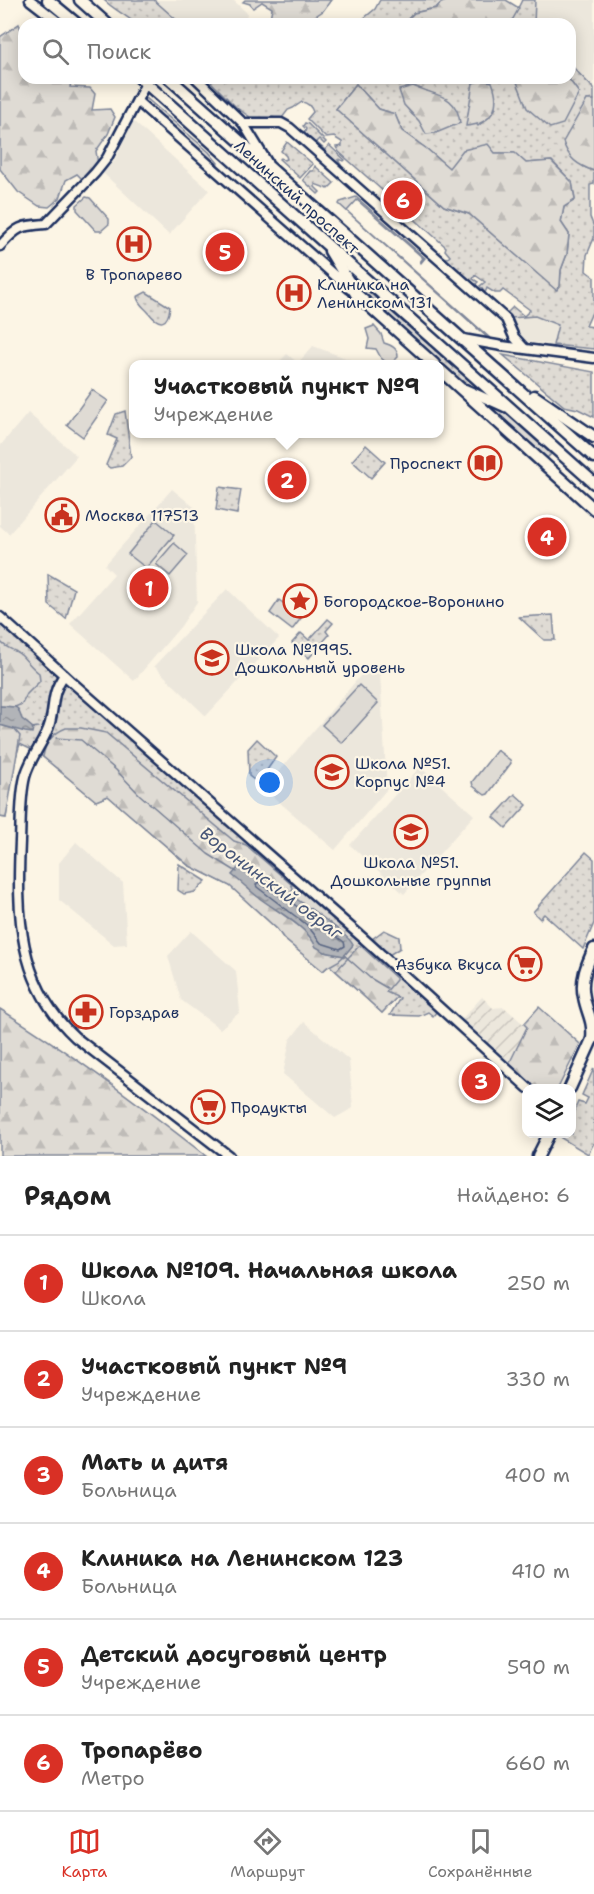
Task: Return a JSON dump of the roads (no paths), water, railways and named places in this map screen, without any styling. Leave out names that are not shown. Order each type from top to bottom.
[{"type":"main road","points":[[48,0],[69,18]]},
{"type":"main road","points":[[80,0],[100,18]]},
{"type":"main road","name":"Ленинский проспект","points":[[147,84],[594,483]]},
{"type":"main road","name":"Ленинский проспект","points":[[176,84],[594,457]]},
{"type":"main road","points":[[324,242],[356,294],[430,360]]},
{"type":"main road","points":[[500,372],[594,437]]},
{"type":"main road","points":[[444,374],[594,509]]},
{"type":"main road","points":[[572,1084],[593,1037],[592,1019],[583,991],[585,973],[594,949]]},
{"type":"main road","points":[[583,991],[586,1000],[594,1009]]},
{"type":"main road","points":[[538,1156],[547,1138]]},
{"type":"street","points":[[30,0],[52,18]]},
{"type":"street","points":[[0,246],[18,228],[46,224],[95,173],[115,143],[137,101],[142,84]]},
{"type":"street","points":[[202,84],[243,123],[276,174]]},
{"type":"street","points":[[137,101],[356,294]]},
{"type":"street","points":[[243,123],[281,123],[290,128],[506,319],[514,337],[524,348]]},
{"type":"street","points":[[463,339],[594,358]]},
{"type":"street","points":[[456,385],[513,411]]},
{"type":"street","points":[[0,616],[522,1084]]},
{"type":"street","points":[[64,675],[54,696],[50,724],[31,759],[22,795],[19,862],[20,927],[32,975],[41,996],[75,1037],[229,1156]]},
{"type":"water","points":[[0,706],[18,709],[22,719],[33,728],[32,733],[0,725]]},
{"type":"water","points":[[242,867],[301,902],[336,928],[353,945],[344,956],[325,952],[316,947],[306,932],[232,875]]},
{"type":"waterway","name":"Воронинский овраг","points":[[32,728],[38,727]]},
{"type":"waterway","name":"Воронинский овраг","points":[[56,738],[81,740],[208,854],[237,872]]},
{"type":"waterway","name":"Воронинский овраг","points":[[344,955],[370,978],[387,988]]},
{"type":"place","name":"Тропарёво","points":[[403,200]]},
{"type":"place","name":"В Тропарево","points":[[134,244]]},
{"type":"place","name":"Детский досуговый центр","points":[[225,252]]},
{"type":"place","name":"Клиника на Ленинском 131","points":[[294,293]]},
{"type":"place","name":"Проспект","points":[[485,463]]},
{"type":"place","name":"Участковый пункт №9","points":[[287,480]]},
{"type":"place","name":"Москва 117513","points":[[62,515]]},
{"type":"place","name":"Клиника на Ленинском 123","points":[[547,537]]},
{"type":"place","name":"Школа №109. Начальная школа","points":[[149,588]]},
{"type":"place","name":"Богородское-Воронино","points":[[300,601]]},
{"type":"place","name":"Школа №1995. Дошкольный уровень","points":[[212,658]]},
{"type":"place","name":"Школа №51. Корпус №4","points":[[332,772]]},
{"type":"place","name":"Школа №51. Дошкольные группы","points":[[411,832]]},
{"type":"place","name":"Азбука Вкуса","points":[[525,964]]},
{"type":"place","name":"Горздрав","points":[[86,1012]]},
{"type":"place","name":"Мать и дитя","points":[[481,1081]]},
{"type":"place","name":"Продукты","points":[[208,1107]]}]
